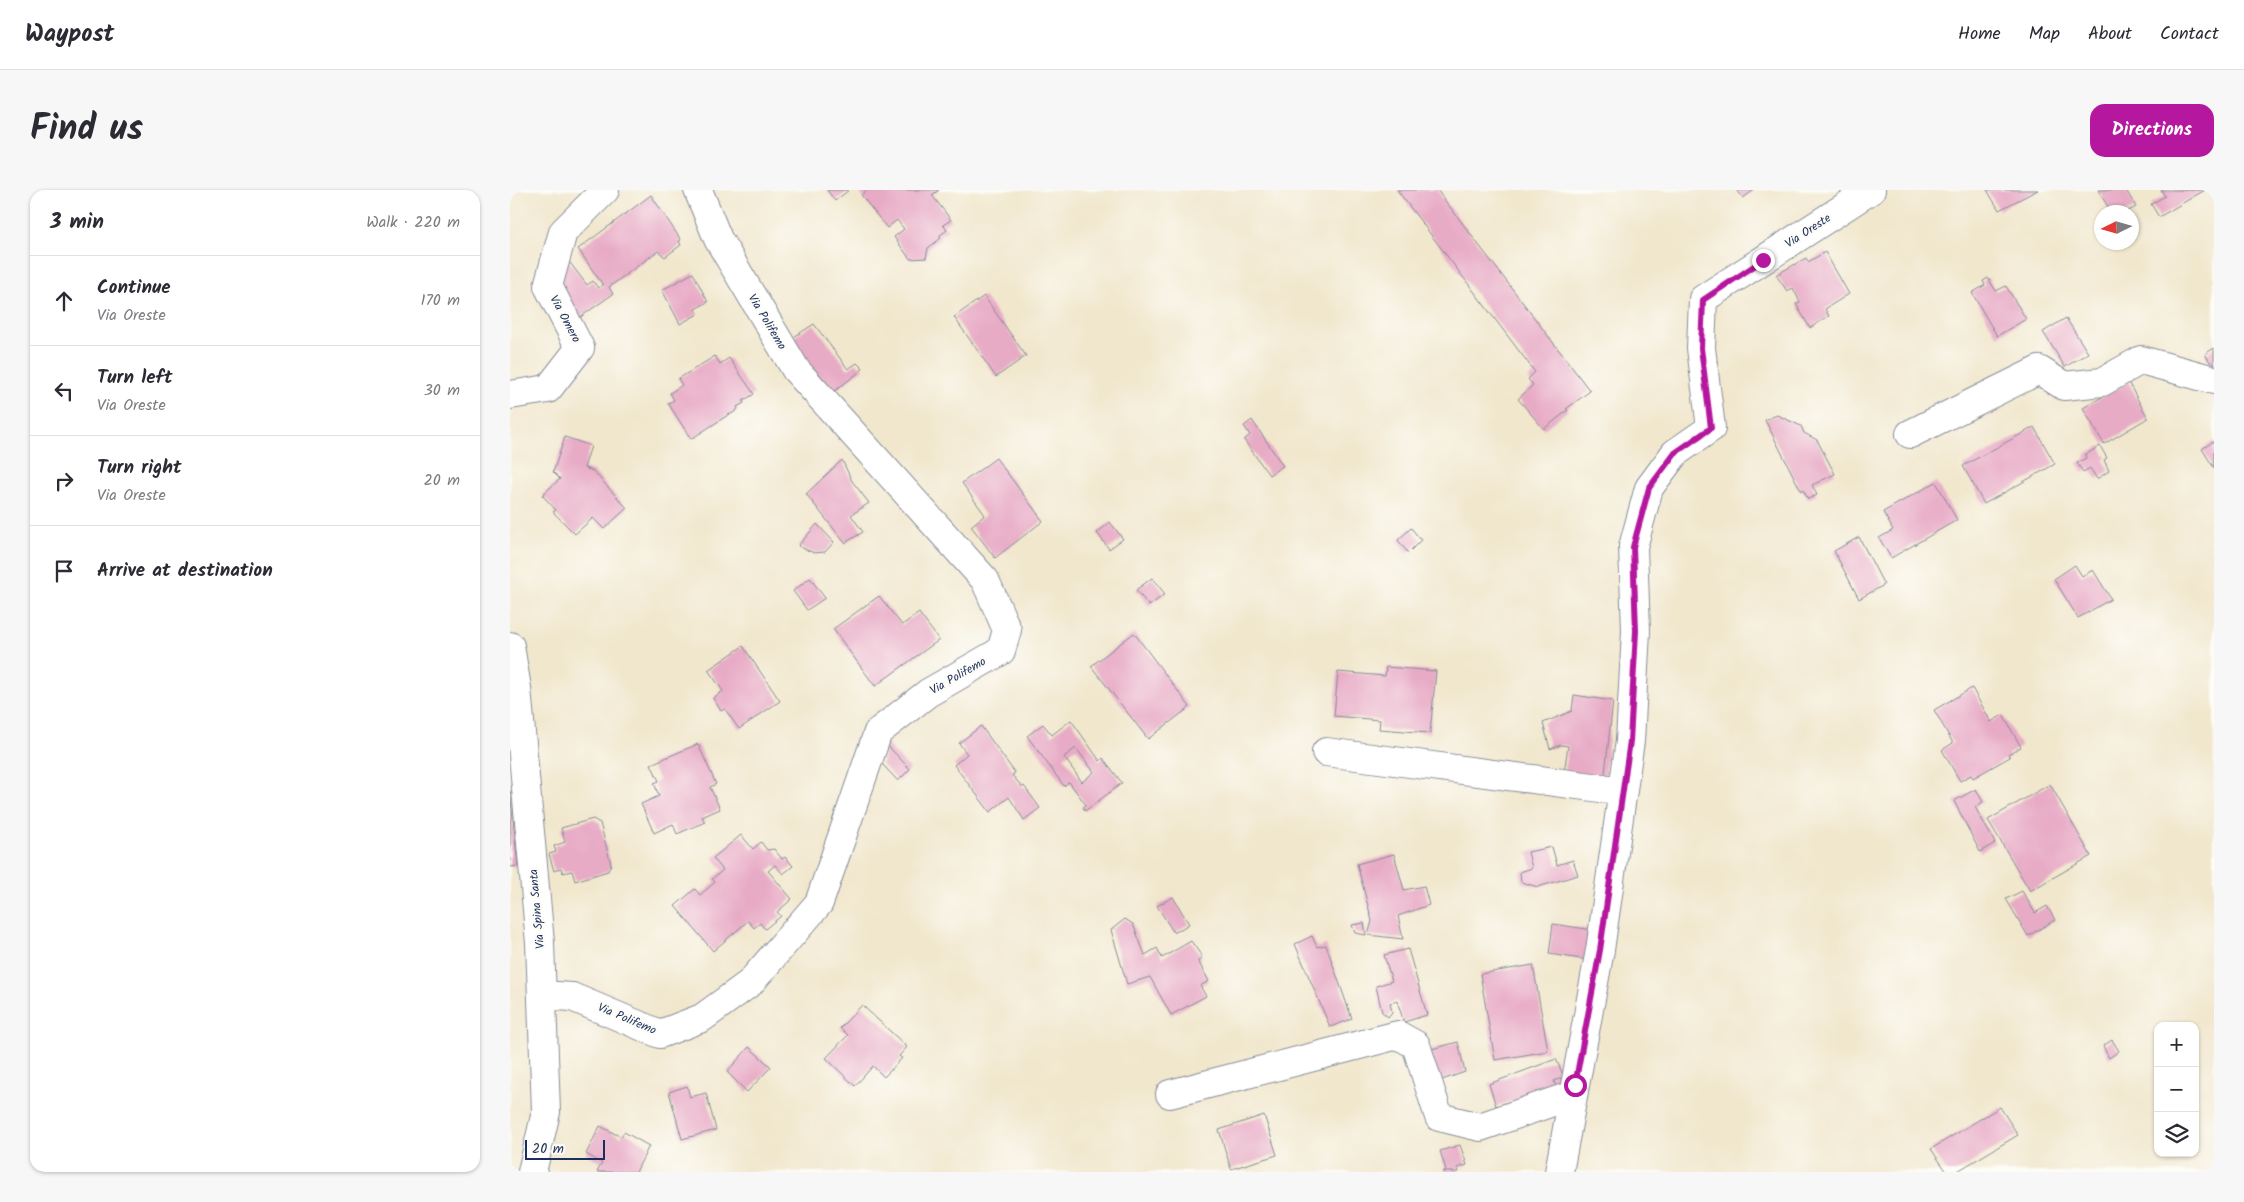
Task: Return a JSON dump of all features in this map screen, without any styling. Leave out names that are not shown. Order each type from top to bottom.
[{"type":"street","name":"Via Omero","points":[[510,395],[548,389],[580,348],[548,286],[563,232],[605,190]]},
{"type":"street","name":"Via Polifemo","points":[[542,995],[572,996],[660,1034],[702,1018],[750,983],[819,903],[878,732],[928,693],[1000,651],[1007,630],[985,580],[796,370],[718,239],[698,190]]},
{"type":"street","name":"Via Oreste","points":[[1559,1172],[1600,950],[1630,741],[1636,631],[1633,547],[1649,488],[1675,453],[1711,428],[1701,348],[1703,300],[1871,190]]},
{"type":"street","points":[[1910,434],[2039,370],[2064,386],[2102,382],[2141,360],[2214,380]]},
{"type":"street","name":"Via Spina Santa","points":[[510,646],[520,718],[540,943],[546,1112],[532,1172]]},
{"type":"street","points":[[1326,752],[1623,791]]},
{"type":"street","points":[[1170,1094],[1398,1035],[1416,1045],[1439,1117],[1480,1128],[1573,1095]]},
{"type":"building","points":[[827,190],[849,190],[835,201]]},
{"type":"building","points":[[867,190],[939,190],[932,195],[951,220],[943,225],[947,230],[939,236],[941,238],[928,248],[926,258],[910,259],[894,237],[904,229],[897,220],[887,228],[861,195]]},
{"type":"building","points":[[1397,190],[1437,190],[1590,391],[1544,429],[1518,399],[1533,385],[1528,379],[1535,372]]},
{"type":"building","points":[[1737,190],[1754,190],[1743,198]]},
{"type":"building","points":[[1987,190],[2038,190],[1999,210]]},
{"type":"building","points":[[2098,190],[2126,190],[2135,205],[2107,205]]},
{"type":"building","points":[[2161,190],[2205,190],[2159,217],[2151,204],[2165,196]]},
{"type":"building","points":[[651,195],[681,240],[679,241],[681,245],[665,257],[658,251],[609,287],[613,294],[579,318],[558,288],[564,255],[587,285],[593,281],[598,288],[603,285],[578,249]]},
{"type":"building","points":[[1825,252],[1849,294],[1825,309],[1829,316],[1810,328],[1796,304],[1800,302],[1793,288],[1787,291],[1776,275],[1806,258],[1808,262]]},
{"type":"building","points":[[693,273],[708,302],[695,309],[698,314],[680,324],[662,290]]},
{"type":"building","points":[[1988,278],[1996,291],[2006,286],[2026,319],[1997,336],[1972,293],[1985,285],[1983,281]]},
{"type":"building","points":[[984,296],[1026,356],[996,377],[954,317]]},
{"type":"building","points":[[2066,318],[2088,353],[2065,367],[2043,332]]},
{"type":"building","points":[[814,324],[848,369],[857,363],[863,369],[827,397],[786,342]]},
{"type":"building","points":[[2214,348],[2214,368],[2205,354]]},
{"type":"building","points":[[715,356],[720,364],[729,358],[754,394],[743,401],[744,403],[737,407],[738,409],[733,413],[691,439],[668,403],[674,400],[670,393],[682,385],[678,379]]},
{"type":"building","points":[[2128,382],[2148,418],[2104,444],[2083,408]]},
{"type":"building","points":[[1777,415],[1801,426],[1804,433],[1817,440],[1835,474],[1812,485],[1817,495],[1808,499],[1803,490],[1801,491],[1765,420]]},
{"type":"building","points":[[1252,420],[1283,466],[1269,475],[1244,440],[1250,435],[1244,426]]},
{"type":"building","points":[[2034,427],[2055,464],[1984,504],[1963,466]]},
{"type":"building","points":[[565,437],[591,446],[584,468],[593,471],[627,508],[604,529],[593,518],[575,534],[553,512],[556,510],[542,495],[560,479],[553,472]]},
{"type":"building","points":[[2214,441],[2214,468],[2202,449]]},
{"type":"building","points":[[2100,446],[2107,458],[2104,460],[2109,471],[2097,479],[2090,468],[2083,472],[2077,463],[2086,458],[2085,455]]},
{"type":"building","points":[[996,458],[1043,521],[995,558],[971,526],[985,515],[962,483]]},
{"type":"building","points":[[842,460],[852,481],[869,503],[851,515],[863,532],[845,543],[806,494]]},
{"type":"building","points":[[1936,482],[1957,520],[1891,558],[1879,538],[1893,530],[1883,512]]},
{"type":"building","points":[[1110,522],[1123,539],[1109,549],[1097,533]]},
{"type":"building","points":[[817,524],[834,542],[825,552],[814,553],[798,546]]},
{"type":"building","points":[[1411,528],[1421,540],[1408,553],[1398,540]]},
{"type":"building","points":[[1859,537],[1884,585],[1859,599],[1834,551]]},
{"type":"building","points":[[2075,565],[2082,576],[2093,570],[2111,599],[2078,618],[2054,579]]},
{"type":"building","points":[[810,578],[825,598],[807,610],[793,591]]},
{"type":"building","points":[[1152,578],[1165,594],[1149,606],[1136,590]]},
{"type":"building","points":[[879,596],[902,625],[919,613],[939,640],[875,686],[833,629]]},
{"type":"building","points":[[1134,633],[1190,707],[1148,739],[1091,666]]},
{"type":"building","points":[[743,646],[780,701],[739,729],[725,709],[721,711],[713,698],[723,691],[708,670]]},
{"type":"building","points":[[1386,667],[1436,671],[1430,733],[1379,729],[1380,720],[1334,716],[1338,672],[1385,676]]},
{"type":"building","points":[[1972,688],[1991,722],[2003,715],[2021,747],[2008,754],[2010,757],[1973,778],[1971,775],[1960,781],[1942,750],[1953,743],[1934,710]]},
{"type":"building","points":[[1574,695],[1613,701],[1604,782],[1563,779],[1568,746],[1561,745],[1550,749],[1543,723],[1572,711]]},
{"type":"building","points":[[1071,720],[1100,761],[1103,758],[1122,783],[1085,811],[1083,807],[1086,805],[1069,782],[1064,786],[1027,736],[1043,724],[1052,735]],"holes":[[[1076,748],[1094,772],[1082,782],[1064,757]]]},
{"type":"building","points":[[981,726],[1015,773],[1012,775],[1022,787],[1024,786],[1040,808],[1024,820],[1009,797],[990,812],[954,765],[967,754],[959,743]]},
{"type":"building","points":[[698,744],[716,784],[710,787],[720,809],[702,817],[705,822],[677,834],[673,824],[654,833],[641,804],[659,796],[654,783],[659,781],[651,764]]},
{"type":"building","points":[[886,744],[910,769],[898,781],[882,764]]},
{"type":"building","points":[[2050,784],[2091,856],[2030,891],[1988,820]]},
{"type":"building","points":[[1976,789],[1983,802],[1975,807],[1995,843],[1980,852],[1954,801]]},
{"type":"building","points":[[510,791],[518,866],[510,867]]},
{"type":"building","points":[[593,819],[600,823],[611,864],[608,871],[575,881],[572,871],[563,873],[561,868],[554,871],[549,854],[556,852],[554,846],[565,842],[561,828]]},
{"type":"building","points":[[741,835],[753,849],[761,842],[767,850],[774,849],[782,859],[785,857],[793,866],[783,874],[775,865],[768,871],[792,899],[777,912],[781,916],[765,929],[760,923],[754,928],[748,921],[713,951],[675,906],[695,889],[700,895],[715,882],[712,879],[723,870],[713,858]]},
{"type":"building","points":[[1552,847],[1557,865],[1573,860],[1578,875],[1538,887],[1521,882],[1520,872],[1532,868],[1528,852]]},
{"type":"building","points":[[1394,854],[1404,890],[1424,886],[1429,905],[1398,916],[1403,939],[1368,935],[1372,921],[1357,864]]},
{"type":"building","points":[[2022,891],[2035,913],[2047,906],[2055,920],[2028,936],[2006,899]]},
{"type":"building","points":[[1173,897],[1189,924],[1174,933],[1157,906]]},
{"type":"building","points":[[1125,919],[1133,924],[1145,955],[1157,948],[1162,958],[1191,941],[1201,955],[1201,959],[1198,961],[1209,981],[1200,986],[1206,996],[1171,1015],[1150,977],[1127,984],[1111,930]]},
{"type":"building","points":[[1364,923],[1366,935],[1355,933],[1352,925]]},
{"type":"building","points":[[1553,924],[1593,930],[1588,960],[1549,954]]},
{"type":"building","points":[[1312,936],[1317,947],[1326,945],[1352,1019],[1330,1027],[1295,944]]},
{"type":"building","points":[[1408,949],[1427,1015],[1404,1022],[1397,1001],[1390,1003],[1392,1012],[1388,1017],[1382,1012],[1376,986],[1392,981],[1384,955]]},
{"type":"building","points":[[1533,965],[1548,1051],[1495,1060],[1480,974]]},
{"type":"building","points":[[862,1005],[907,1047],[899,1056],[902,1058],[884,1077],[873,1066],[855,1086],[826,1058],[848,1035],[840,1028]]},
{"type":"building","points":[[2112,1040],[2119,1051],[2109,1058],[2103,1046]]},
{"type":"building","points":[[1458,1042],[1465,1072],[1439,1081],[1428,1050]]},
{"type":"building","points":[[749,1047],[771,1067],[747,1092],[727,1072]]},
{"type":"building","points":[[1556,1059],[1564,1077],[1554,1081],[1556,1087],[1496,1106],[1489,1084]]},
{"type":"building","points":[[687,1086],[690,1097],[706,1093],[716,1130],[682,1139],[669,1092]]},
{"type":"building","points":[[2000,1107],[2018,1135],[1956,1172],[1947,1172],[1931,1149]]},
{"type":"building","points":[[1264,1115],[1277,1155],[1231,1169],[1219,1130]]},
{"type":"building","points":[[600,1126],[621,1137],[624,1132],[649,1146],[636,1172],[597,1172],[602,1163],[586,1154]]},
{"type":"building","points":[[1460,1145],[1467,1165],[1457,1168],[1459,1172],[1442,1172],[1446,1170],[1440,1151]]},
{"type":"route","points":[[1575,1085],[1600,950],[1630,741],[1636,631],[1633,547],[1649,488],[1675,453],[1711,428],[1701,348],[1703,300],[1763,260]]}]
